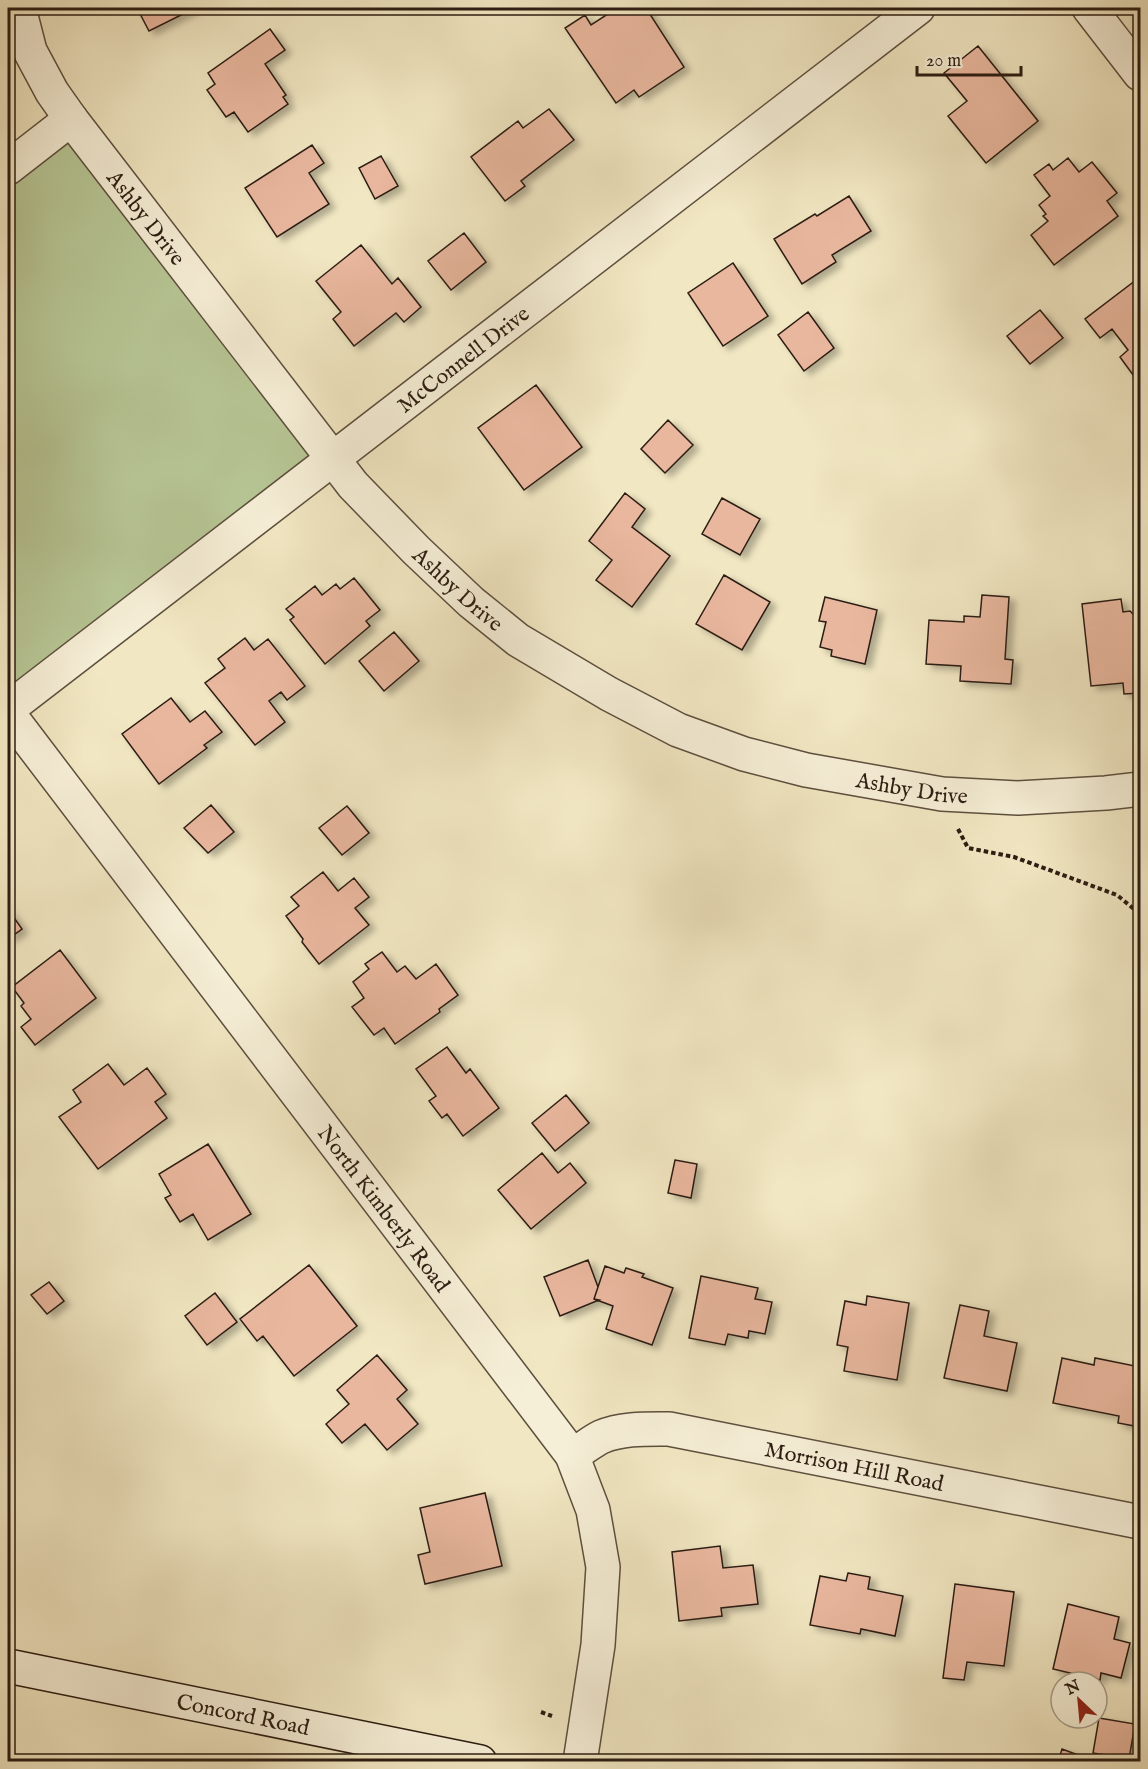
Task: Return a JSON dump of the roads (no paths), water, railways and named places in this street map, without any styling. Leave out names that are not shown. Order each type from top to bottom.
[{"type":"street","name":"Ashby Drive","points":[[19,8],[30,51],[52,92],[353,485],[471,602],[518,640],[609,694],[678,730],[744,754],[806,770],[942,794],[1018,798],[1140,789]]},
{"type":"street","name":"McConnell Drive","points":[[8,709],[918,8]]},
{"type":"street","points":[[1089,8],[1140,74]]},
{"type":"street","points":[[8,168],[71,119]]},
{"type":"street","name":"North Kimberly Road","points":[[8,713],[572,1455],[593,1510],[603,1567],[598,1645],[580,1761]]},
{"type":"street","name":"Morrison Hill Road","points":[[572,1455],[602,1437],[616,1433],[669,1429],[1140,1522]]},
{"type":"street","name":"Concord Road","points":[[8,1666],[480,1761]]}]
